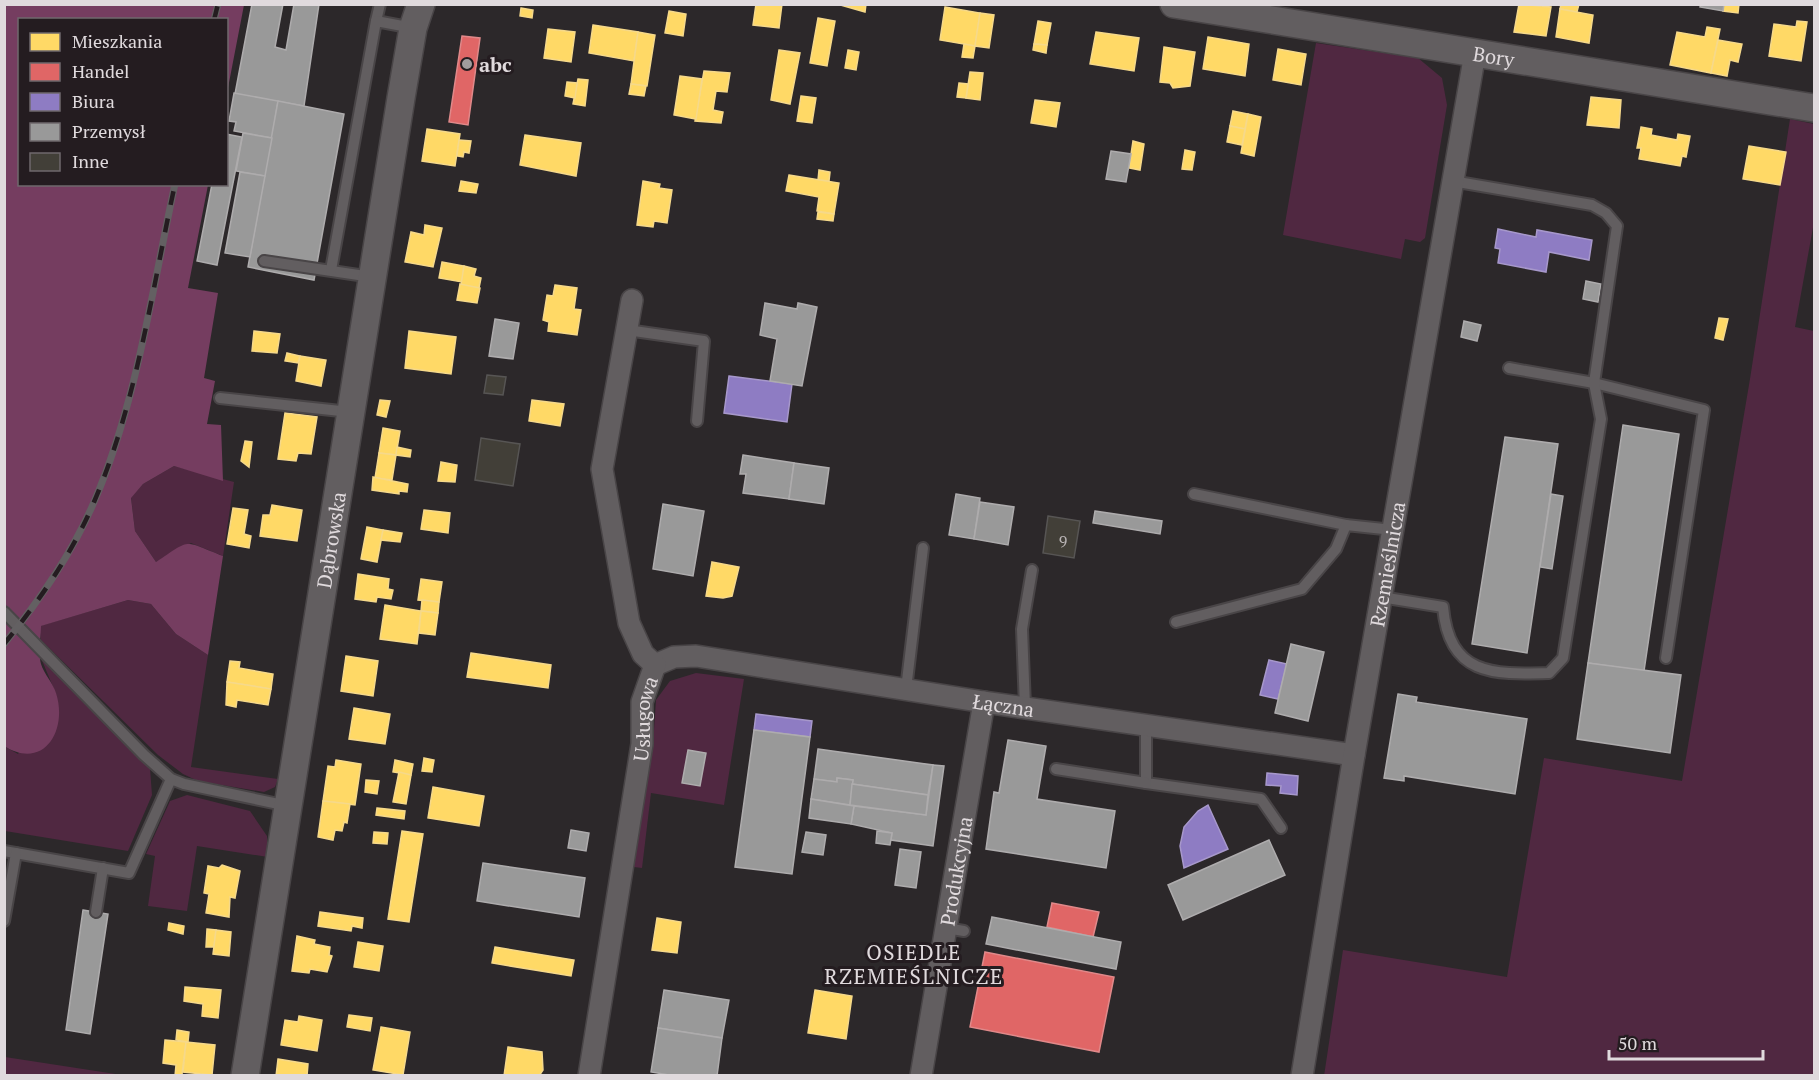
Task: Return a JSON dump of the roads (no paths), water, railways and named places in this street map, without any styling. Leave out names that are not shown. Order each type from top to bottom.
[{"type":"street","name":"Bory","points":[[1174,4],[1815,108]]},
{"type":"street","name":"Dąbrowska","points":[[245,1076],[372,277],[417,16]]},
{"type":"street","name":"Rzemieślnicza","points":[[1302,1076],[1354,755],[1475,53]]},
{"type":"street","name":"Usługowa","points":[[589,1076],[642,744],[642,702],[655,665],[643,654],[629,623],[602,469],[632,300]]},
{"type":"street","name":"Łączna","points":[[655,665],[674,657],[696,656],[984,702],[1354,755]]},
{"type":"street","name":"Produkcyjna","points":[[921,1076],[955,929],[984,702]]},
{"type":"lane","points":[[331,270],[380,4]]},
{"type":"lane","points":[[376,21],[417,16]]},
{"type":"lane","points":[[1381,597],[1443,607],[1445,628],[1451,646],[1467,663],[1510,675],[1549,673],[1563,658],[1601,419],[1594,383],[1617,226],[1606,213],[1592,205],[1452,181]]},
{"type":"lane","points":[[264,261],[372,277]]},
{"type":"lane","points":[[627,330],[704,341],[697,421]]},
{"type":"lane","points":[[1509,368],[1594,383],[1704,410],[1666,658]]},
{"type":"lane","points":[[220,398],[351,412]]},
{"type":"lane","points":[[1194,495],[1346,525],[1393,530]]},
{"type":"lane","points":[[1176,622],[1302,589],[1336,549],[1346,525]]},
{"type":"lane","points":[[906,689],[923,548]]},
{"type":"lane","points":[[1025,707],[1022,629],[1032,570]]},
{"type":"lane","points":[[4,612],[144,755],[171,779],[184,784],[288,806]]},
{"type":"lane","points":[[1146,725],[1146,783]]},
{"type":"lane","points":[[1056,769],[1262,798],[1281,828]]},
{"type":"lane","points":[[4,851],[129,873],[171,779]]},
{"type":"lane","points":[[4,921],[16,853]]},
{"type":"lane","points":[[96,912],[102,868]]},
{"type":"railway","points":[[214,18],[218,4]]},
{"type":"railway","points":[[4,644],[30,611],[76,540],[109,464],[122,425],[142,345],[175,186]]},
{"type":"place","name":"abc","points":[[467,64]]},
{"type":"district","name":"OSIEDLE RZEMIEŚLNICZE","points":[[914,964]]}]
